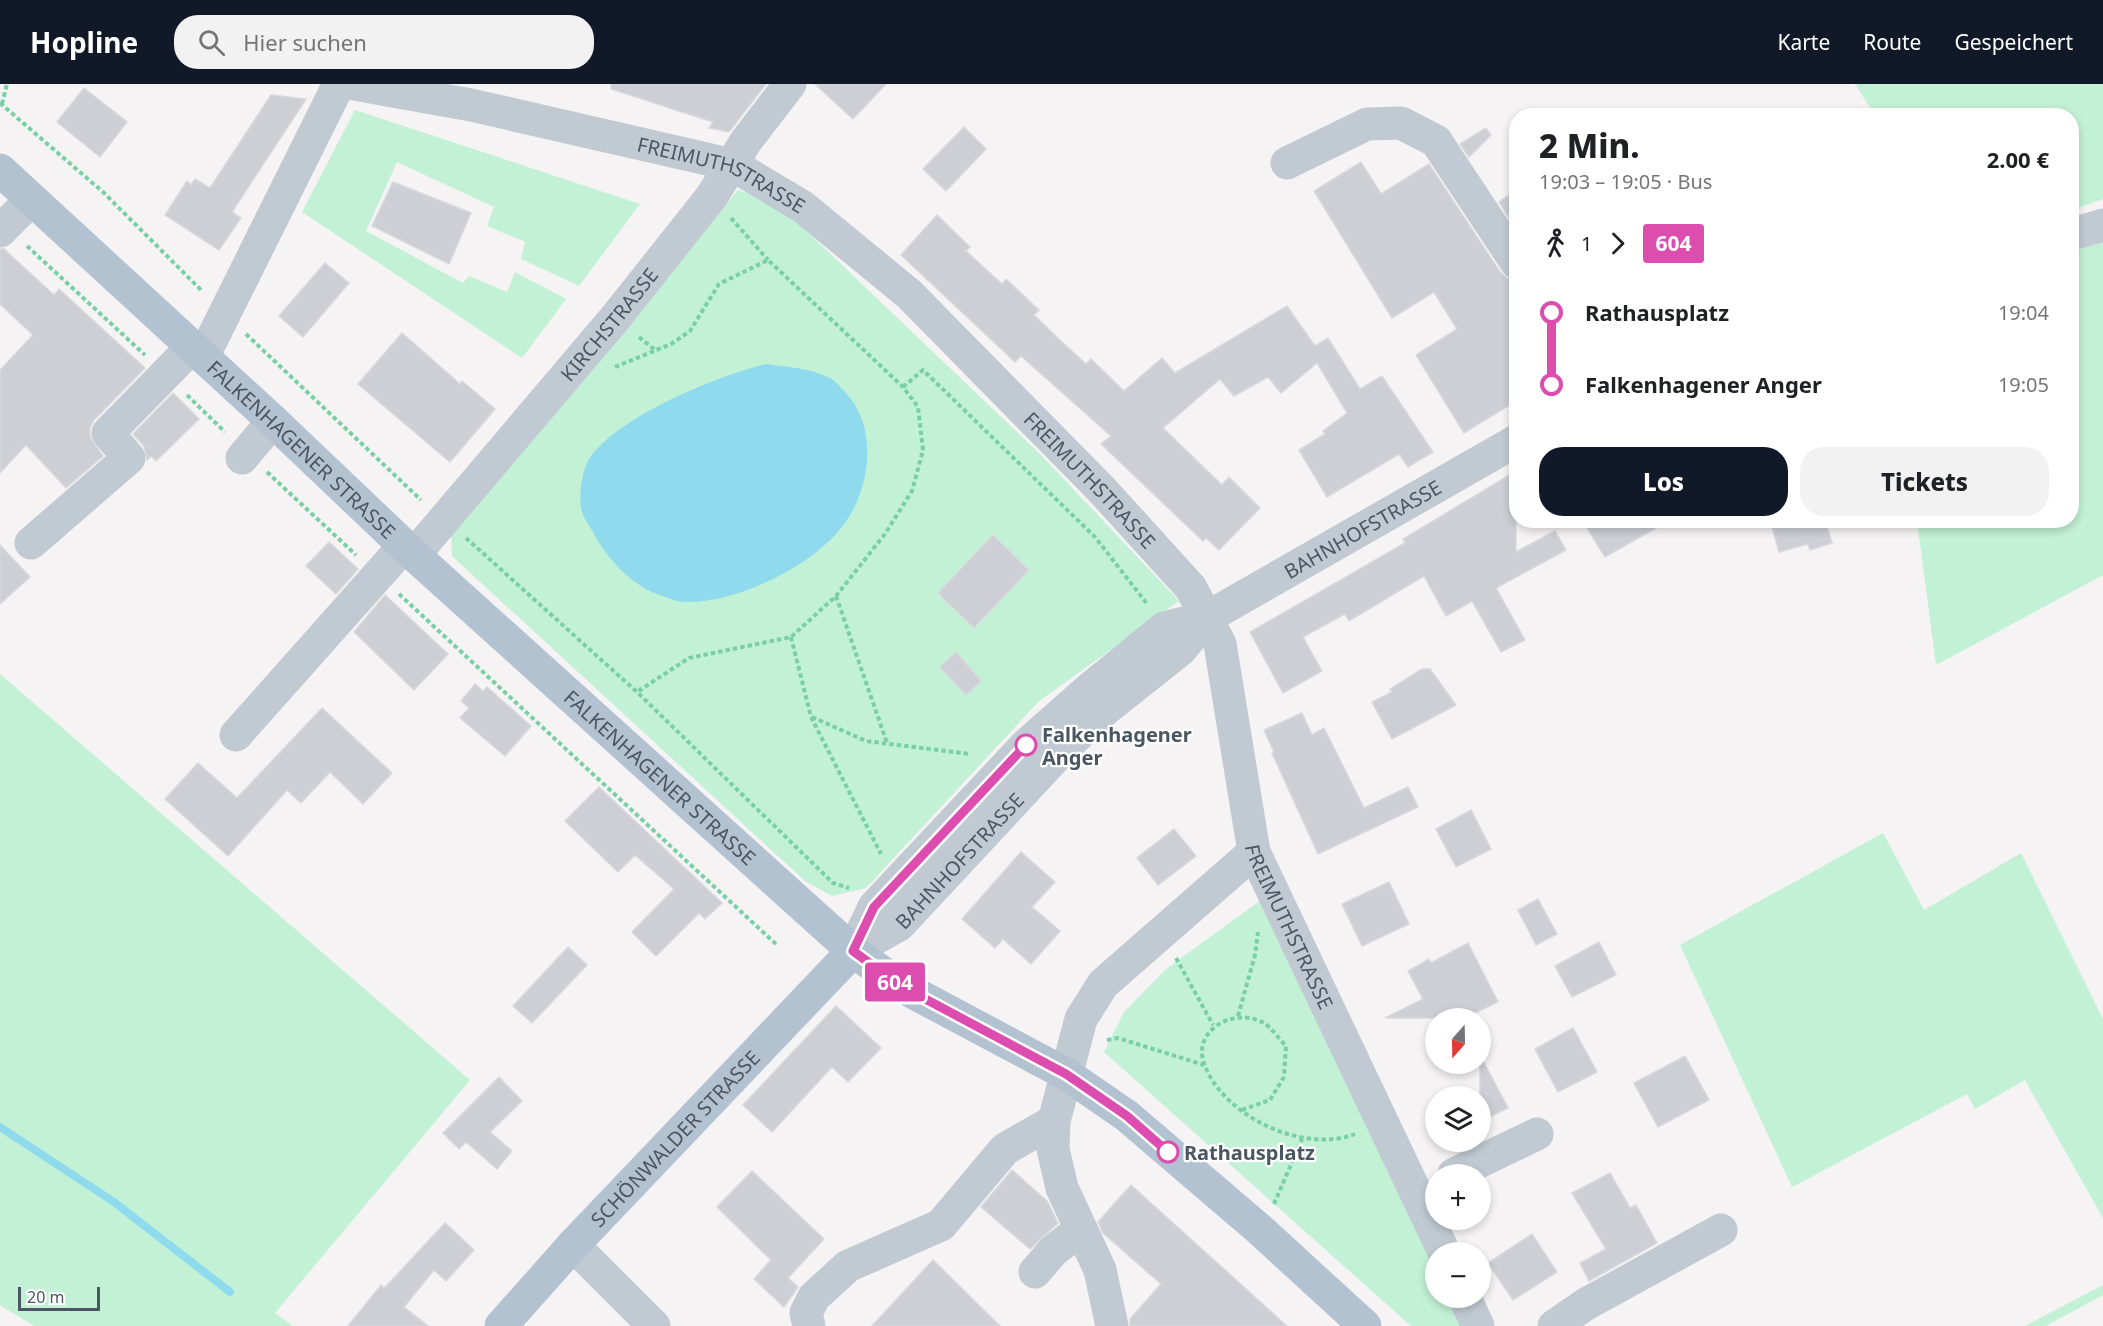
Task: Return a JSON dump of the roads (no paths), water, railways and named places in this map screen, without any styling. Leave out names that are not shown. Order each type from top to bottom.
[{"type":"main road","name":"FALKENHAGENER STRASSE","points":[[0,170],[273,421],[409,551],[853,951],[901,986],[1070,1059],[1127,1116],[1259,1229],[1365,1326]]},
{"type":"main road","name":"SCHÖNWALDER STRASSE","points":[[501,1326],[573,1245],[853,951]]},
{"type":"street","points":[[31,543],[129,458],[108,433],[198,352],[339,84]]},
{"type":"street","name":"FREIMUTHSTRASSE","points":[[354,84],[472,95],[733,165],[803,207],[909,294],[1102,490],[1191,588],[1208,617],[1220,644],[1254,852],[1384,1123],[1425,1186]]},
{"type":"street","name":"KIRCHSTRASSE","points":[[236,735],[409,551],[616,317],[712,196],[746,141],[790,84]]},
{"type":"street","points":[[1287,163],[1367,123],[1401,123],[1436,141],[1509,251]]},
{"type":"street","points":[[0,231],[31,200]]},
{"type":"street","points":[[2079,232],[2103,225]]},
{"type":"street","points":[[242,458],[273,421]]},
{"type":"street","name":"BAHNHOFSTRASSE","points":[[853,951],[874,907],[1026,745],[1087,690],[1164,628],[1208,617],[1509,445]]},
{"type":"street","points":[[1112,1326],[1100,1270],[1062,1188],[1053,1149],[1054,1122],[1081,1018],[1103,984],[1254,852]]},
{"type":"street","points":[[809,1326],[806,1313],[814,1297],[848,1266],[941,1225],[1005,1149],[1054,1122]]},
{"type":"street","points":[[1475,1164],[1537,1134]]},
{"type":"street","points":[[1035,1272],[1053,1251],[1081,1229]]},
{"type":"street","points":[[1554,1326],[1586,1304],[1721,1230]]},
{"type":"street","points":[[573,1245],[654,1326]]},
{"type":"street","points":[[1470,1308],[1478,1326]]},
{"type":"water","points":[[766,364],[806,370],[828,377],[845,392],[856,407],[864,425],[867,463],[864,482],[848,518],[823,547],[806,560],[787,572],[745,591],[703,601],[683,602],[667,598],[637,584],[612,560],[583,514],[580,503],[581,490],[589,459],[603,443],[645,413],[696,388]]},
{"type":"waterway","points":[[0,1127],[114,1202],[230,1292]]},
{"type":"place","name":"Falkenhagener Anger","points":[[1026,745]]},
{"type":"place","name":"Rathausplatz","points":[[1168,1152]]}]
